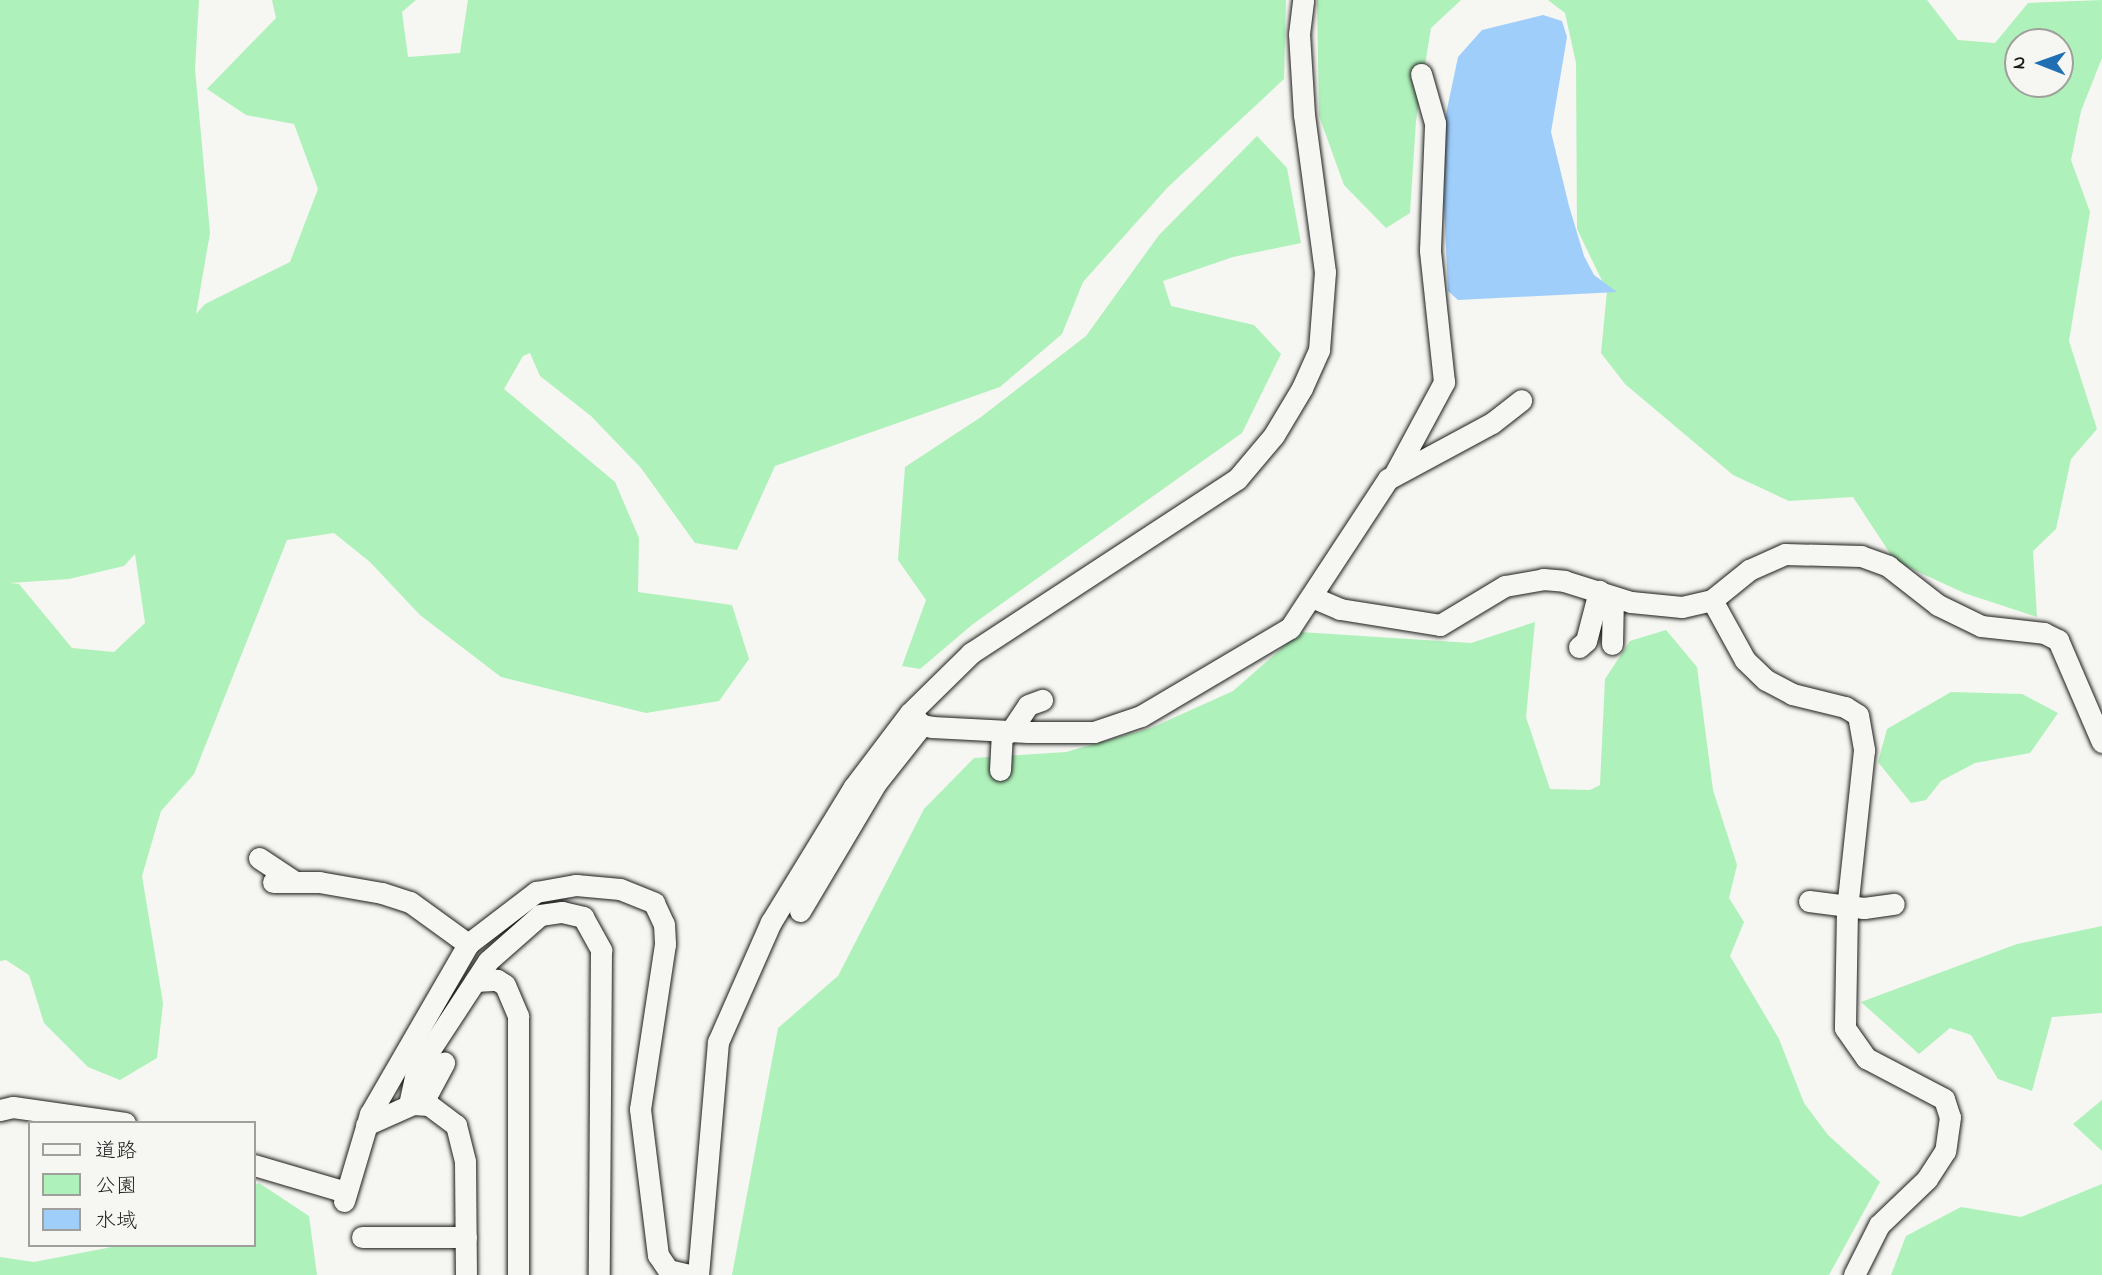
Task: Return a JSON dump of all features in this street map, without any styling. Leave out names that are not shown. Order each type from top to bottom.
[{"type":"street","points":[[698,1275],[712,1079],[729,1011],[772,922],[853,788],[971,653],[1237,479],[1275,435],[1320,351],[1325,299],[1304,115],[1299,34],[1303,0]]},
{"type":"street","points":[[1394,475],[1444,382],[1430,250],[1435,124],[1421,74]]},
{"type":"street","points":[[916,719],[1006,732],[1094,732],[1141,716],[1290,628],[1376,492],[1394,475],[1492,423],[1521,400]]},
{"type":"street","points":[[1312,597],[1340,610],[1440,625],[1449,623],[1493,592],[1517,583],[1564,581],[1606,594],[1682,607],[1712,600],[1749,570],[1785,554],[1823,553],[1877,561],[1938,605],[1981,626],[2044,633],[2058,640],[2102,742]]},
{"type":"street","points":[[1606,594],[1612,644]]},
{"type":"street","points":[[1579,647],[1586,642],[1606,594]]},
{"type":"street","points":[[1712,600],[1745,660],[1766,680],[1792,694],[1845,707],[1858,715],[1864,750],[1847,907],[1845,1028],[1866,1058],[1944,1099],[1950,1117],[1945,1151],[1927,1179],[1879,1225],[1854,1275]]},
{"type":"street","points":[[1000,770],[1006,732],[1028,705],[1042,700]]},
{"type":"street","points":[[800,911],[916,719]]},
{"type":"street","points":[[259,858],[295,882]]},
{"type":"street","points":[[273,882],[351,887],[410,902],[468,944]]},
{"type":"street","points":[[256,1166],[345,1197],[366,1125],[468,944],[516,904],[536,892],[559,887],[620,889],[660,910],[665,944],[640,1109],[658,1255],[668,1269],[690,1275]]},
{"type":"street","points":[[1809,901],[1847,907],[1894,904]]},
{"type":"street","points":[[415,1105],[416,1071],[488,961],[540,915],[562,912],[583,917],[597,936],[601,950],[599,1275]]},
{"type":"street","points":[[475,981],[497,980],[505,985],[518,1016],[518,1275]]},
{"type":"street","points":[[366,1125],[415,1105],[444,1063]]},
{"type":"street","points":[[415,1105],[456,1125],[463,1146],[466,1275]]},
{"type":"street","points":[[0,1111],[13,1107],[111,1121]]},
{"type":"street","points":[[362,1237],[466,1237]]},
{"type":"green space","points":[[0,0],[199,0],[195,69],[210,233],[196,314],[205,304],[290,262],[318,189],[294,124],[246,115],[207,89],[276,18],[272,0],[416,0],[402,12],[408,57],[460,53],[468,0],[1286,0],[1284,79],[1168,187],[1083,282],[1062,334],[1000,387],[775,466],[737,550],[695,543],[641,468],[591,416],[540,376],[530,353],[523,356],[504,389],[615,482],[639,538],[638,592],[732,605],[749,659],[719,701],[646,713],[501,677],[420,615],[370,562],[334,533],[287,540],[194,774],[161,811],[142,876],[163,1003],[157,1058],[120,1080],[88,1067],[44,1023],[29,975],[6,960],[0,961]],"holes":[[[135,554],[145,623],[114,652],[72,648],[19,584],[10,583],[69,579],[124,566]]]},
{"type":"green space","points":[[1317,0],[1461,0],[1431,28],[1416,121],[1410,213],[1386,228],[1344,185],[1319,116]]},
{"type":"green space","points":[[1548,0],[1927,0],[1958,40],[1995,43],[2004,32],[2004,98],[2074,98],[2074,28],[2007,28],[2028,3],[2102,0],[2102,58],[2081,111],[2071,160],[2090,212],[2069,341],[2097,429],[2071,459],[2056,529],[2033,551],[2037,617],[1964,593],[1895,561],[1853,497],[1789,501],[1733,475],[1625,384],[1601,353],[1607,291],[1577,229],[1576,63],[1565,13]]},
{"type":"green space","points":[[1257,136],[1287,168],[1301,243],[1233,257],[1163,281],[1171,306],[1254,325],[1281,354],[1242,433],[973,624],[920,669],[902,666],[926,600],[898,560],[905,467],[981,417],[1086,336],[1159,235]]},
{"type":"green space","points":[[1535,622],[1526,717],[1550,789],[1590,790],[1600,785],[1605,679],[1630,641],[1666,630],[1697,667],[1713,790],[1737,865],[1729,898],[1744,922],[1730,956],[1779,1039],[1804,1103],[1828,1135],[1880,1182],[1829,1275],[732,1275],[778,1028],[838,976],[924,809],[974,758],[1066,752],[1151,728],[1233,691],[1300,632],[1471,643]]},
{"type":"green space","points":[[1951,692],[2022,694],[2058,713],[2030,753],[1975,763],[1941,781],[1926,800],[1911,803],[1878,762],[1887,729]]},
{"type":"green space","points":[[2102,926],[2102,1013],[2052,1017],[2032,1091],[1998,1079],[1971,1035],[1950,1028],[1919,1054],[1861,1002],[2017,944]]},
{"type":"green space","points":[[2102,1100],[2102,1151],[2073,1124]]},
{"type":"green space","points":[[259,1183],[309,1216],[317,1275],[0,1275],[0,1257],[34,1262],[112,1247],[256,1247],[256,1184]]},
{"type":"green space","points":[[2102,1184],[2102,1275],[1891,1275],[1906,1236],[1961,1207],[2021,1217]]},
{"type":"water","points":[[1543,15],[1562,21],[1567,37],[1551,132],[1569,206],[1584,256],[1594,275],[1617,292],[1458,300],[1448,291],[1444,204],[1446,114],[1458,57],[1482,30]]}]
